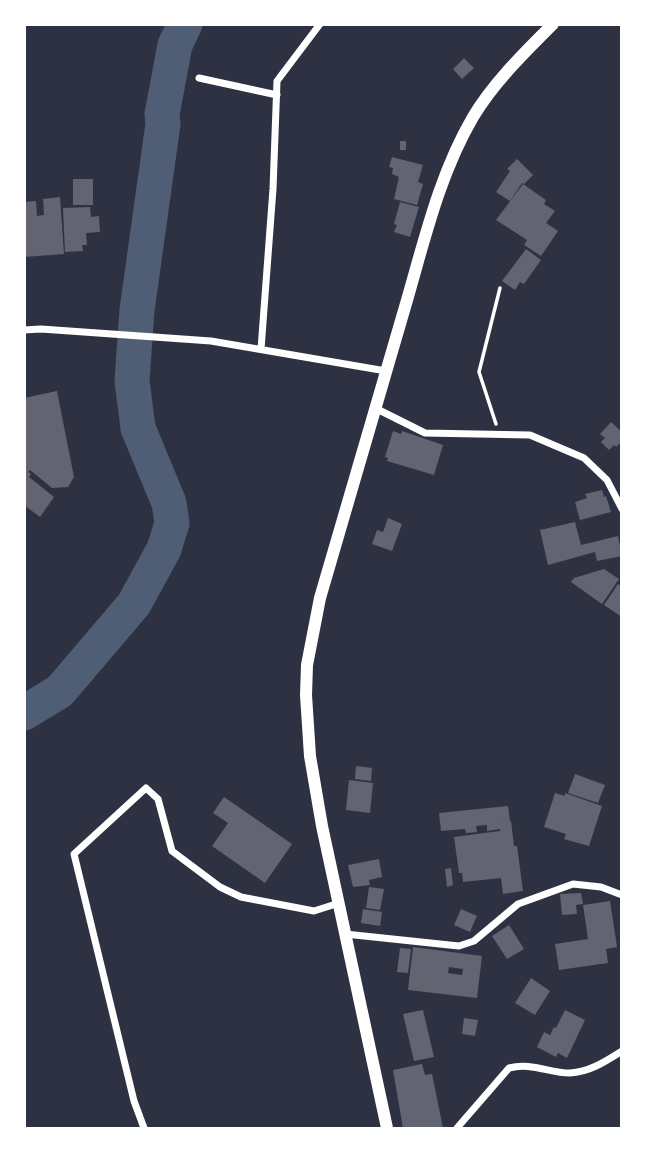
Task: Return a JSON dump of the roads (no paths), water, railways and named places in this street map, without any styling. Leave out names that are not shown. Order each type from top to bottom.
[{"type":"main road","points":[[387,1129],[310,756],[307,665],[320,598],[374,408],[436,201],[453,156],[475,115],[498,84],[553,24]]},
{"type":"street","points":[[261,349],[273,189],[277,81],[320,24]]},
{"type":"street","points":[[199,78],[277,95]]},
{"type":"street","points":[[24,330],[63,330],[211,341],[386,370]]},
{"type":"street","points":[[374,408],[425,433],[530,435],[584,458],[607,480],[621,509]]},
{"type":"street","points":[[144,1129],[134,1101],[74,854],[146,788],[158,799],[172,851],[220,887],[241,897],[314,911],[339,903]]},
{"type":"street","points":[[345,934],[458,946],[474,941],[518,904],[573,884],[601,887],[621,895]]},
{"type":"street","points":[[457,1129],[509,1068],[521,1065],[571,1073],[601,1065],[621,1051]]},
{"type":"waterway","points":[[24,713],[60,691],[134,604],[164,549],[172,523],[169,503],[138,428],[132,381],[137,310],[163,124],[162,114],[175,45],[185,24]]}]
